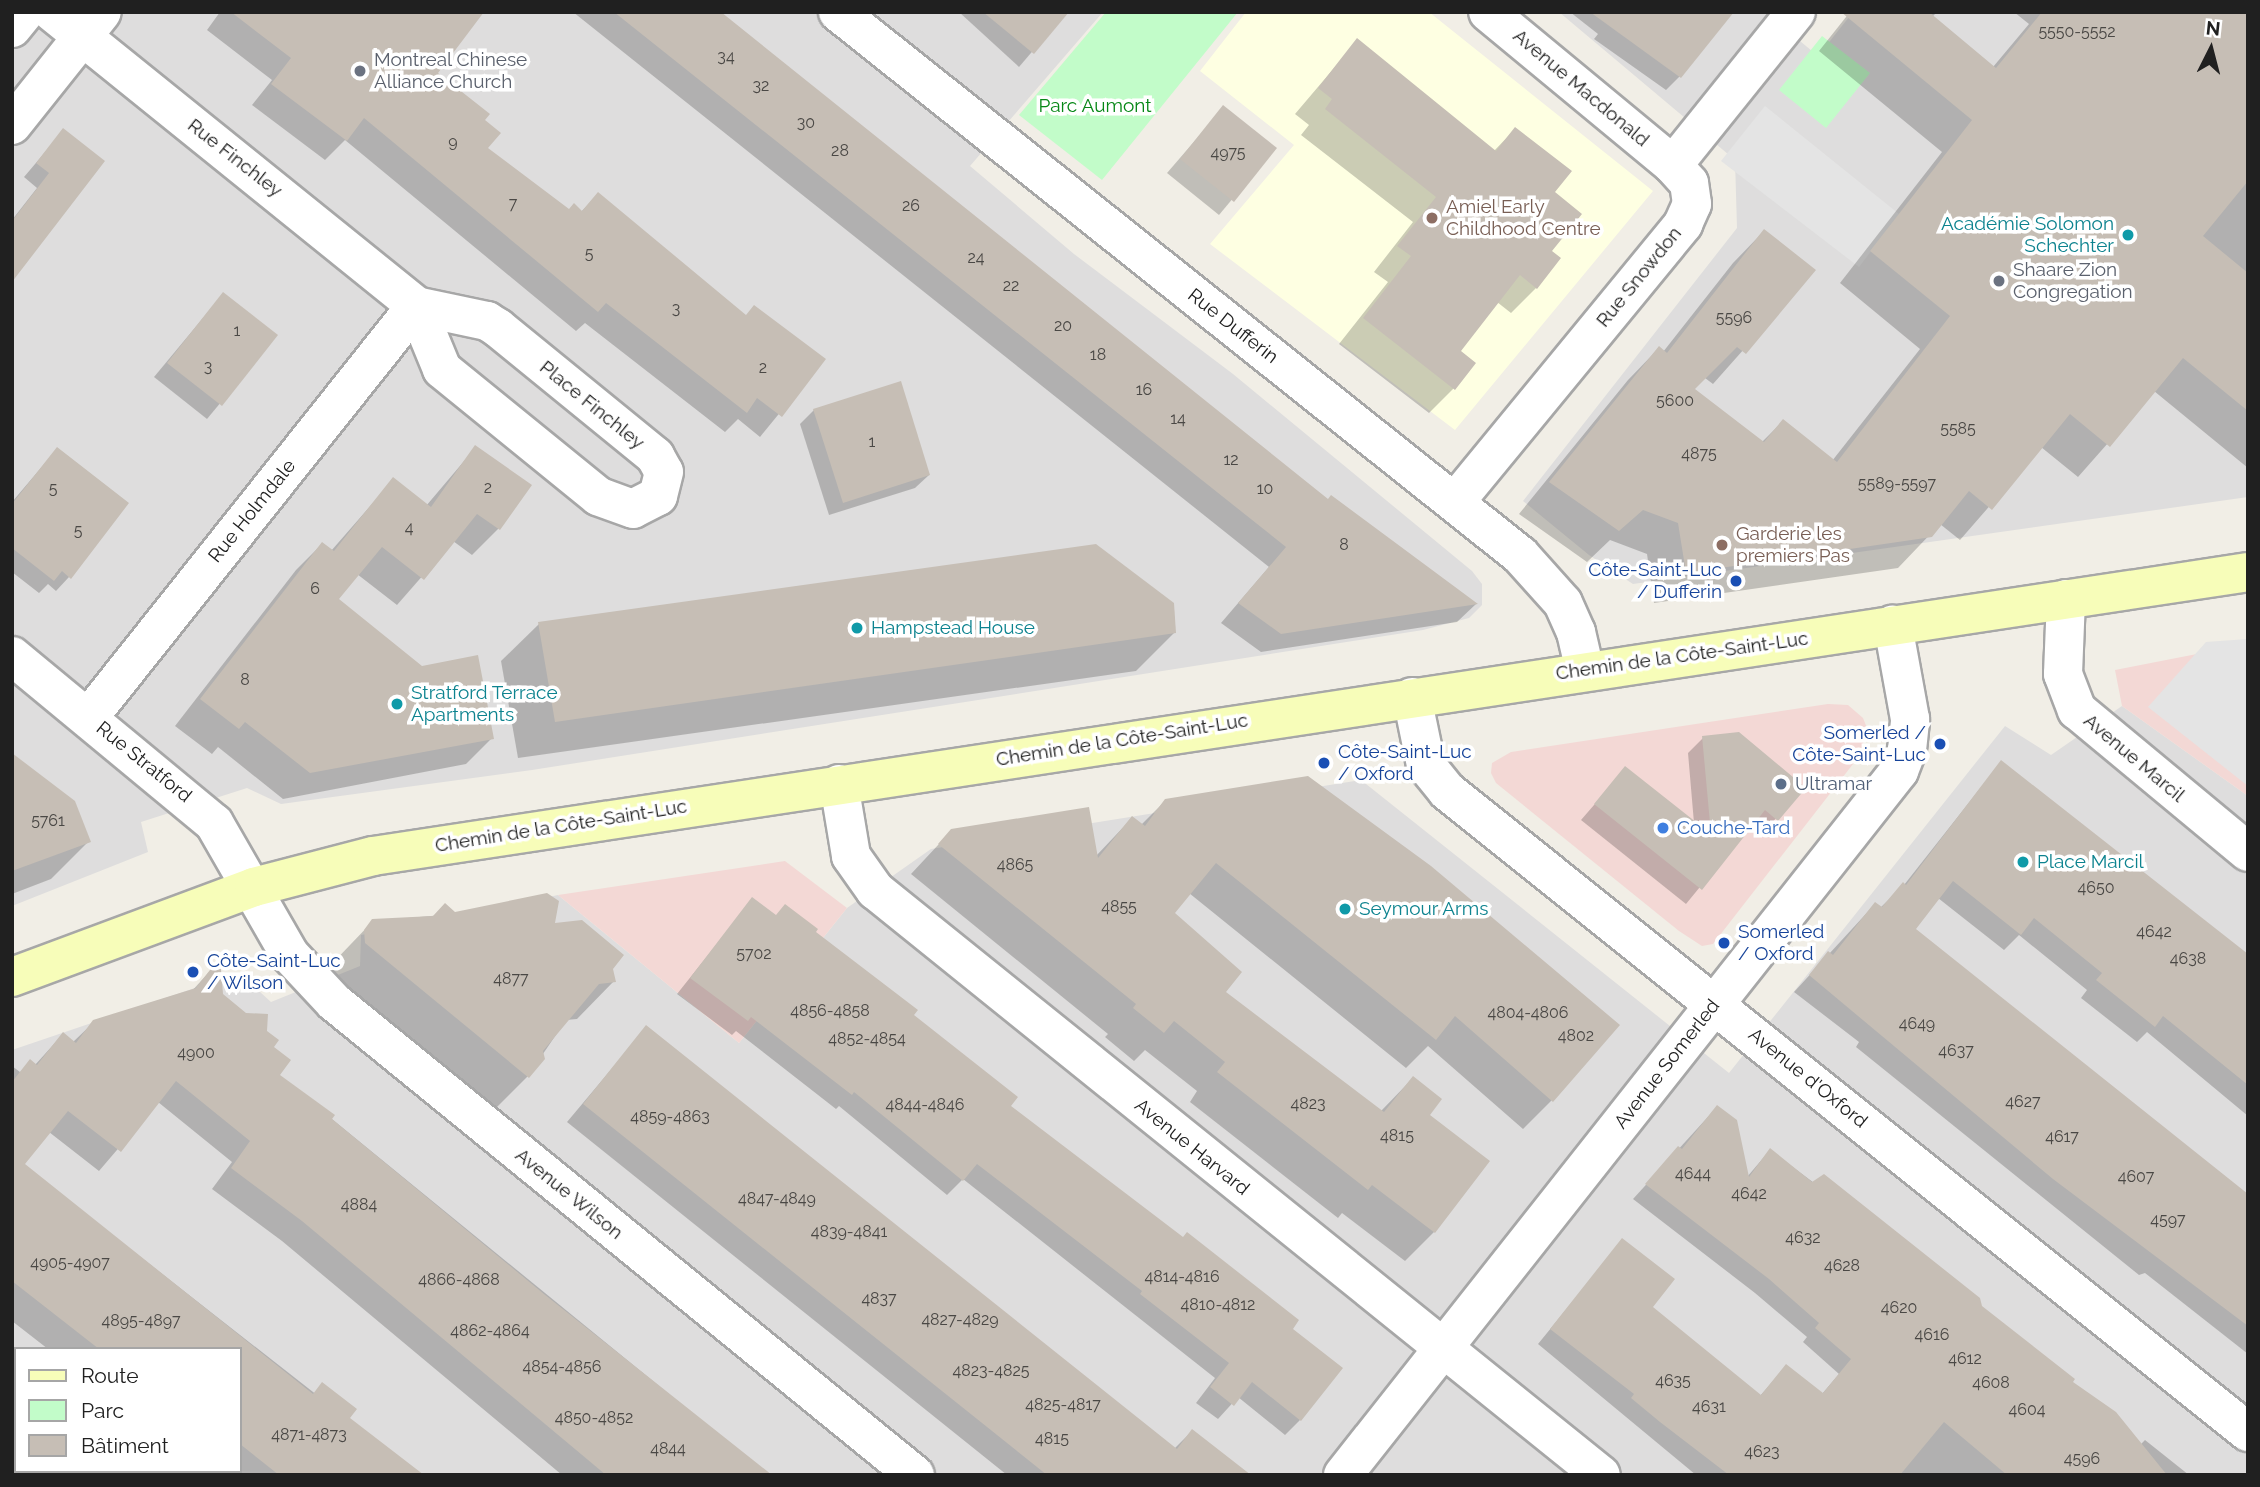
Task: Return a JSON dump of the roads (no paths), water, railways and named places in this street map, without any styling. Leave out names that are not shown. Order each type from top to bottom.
[{"type":"main road","name":"Chemin de la Côte-Saint-Luc","points":[[12,976],[254,887],[373,856],[839,783],[2248,572]]},
{"type":"street","points":[[12,28],[25,12]]},
{"type":"street","name":"Rue Finchley","points":[[52,12],[92,24],[416,306]]},
{"type":"street","name":"Rue Dufferin","points":[[838,12],[1455,502],[1553,589],[1576,632],[1585,671]]},
{"type":"street","name":"Avenue Macdonald","points":[[1488,12],[1673,165]]},
{"type":"street","points":[[1673,165],[1796,12]]},
{"type":"street","points":[[12,125],[92,24]]},
{"type":"street","name":"Rue Snowdon","points":[[1455,502],[1690,214],[1689,183],[1673,165]]},
{"type":"street","name":"Place Finchley","points":[[416,306],[487,321],[498,328],[655,456],[664,472],[657,496],[633,509],[598,496],[442,369],[416,306]]},
{"type":"street","name":"Rue Holmdale","points":[[89,717],[416,306]]},
{"type":"street","name":"Avenue Marcil","points":[[2066,599],[2063,674],[2077,710],[2248,852]]},
{"type":"street","name":"Avenue Somerled","points":[[1343,1475],[1904,762],[1910,719],[1893,625]]},
{"type":"street","name":"Rue Stratford","points":[[12,656],[214,823],[254,887]]},
{"type":"street","name":"Avenue d'Oxford","points":[[1412,697],[1420,751],[1435,779],[2248,1432]]},
{"type":"street","name":"Avenue Harvard","points":[[839,783],[851,856],[875,890],[1601,1475]]},
{"type":"street","name":"Avenue Wilson","points":[[254,887],[290,955],[334,1002],[915,1475]]},
{"type":"place","name":"Montreal Chinese Alliance Church","points":[[360,71]]},
{"type":"place","name":"Amiel Early Childhood Centre","points":[[1432,218]]},
{"type":"place","name":"Académie Solomon Schechter","points":[[2128,235]]},
{"type":"place","name":"Shaare Zion Congregation","points":[[1999,281]]},
{"type":"place","name":"Garderie les premiers Pas","points":[[1722,545]]},
{"type":"place","name":"Côte-Saint-Luc / Dufferin","points":[[1736,581]]},
{"type":"place","name":"Hampstead House","points":[[857,628]]},
{"type":"place","name":"Stratford Terrace Apartments","points":[[397,704]]},
{"type":"place","name":"Somerled / Côte-Saint-Luc","points":[[1940,744]]},
{"type":"place","name":"Côte-Saint-Luc / Oxford","points":[[1324,763]]},
{"type":"place","name":"Ultramar","points":[[1781,784]]},
{"type":"place","name":"Couche-Tard","points":[[1663,828]]},
{"type":"place","name":"Place Marcil","points":[[2023,862]]},
{"type":"place","name":"Seymour Arms","points":[[1345,909]]},
{"type":"place","name":"Somerled / Oxford","points":[[1724,943]]},
{"type":"place","name":"Côte-Saint-Luc / Wilson","points":[[193,972]]},
{"type":"park label","name":"Parc Aumont","points":[[1095,106]]}]
